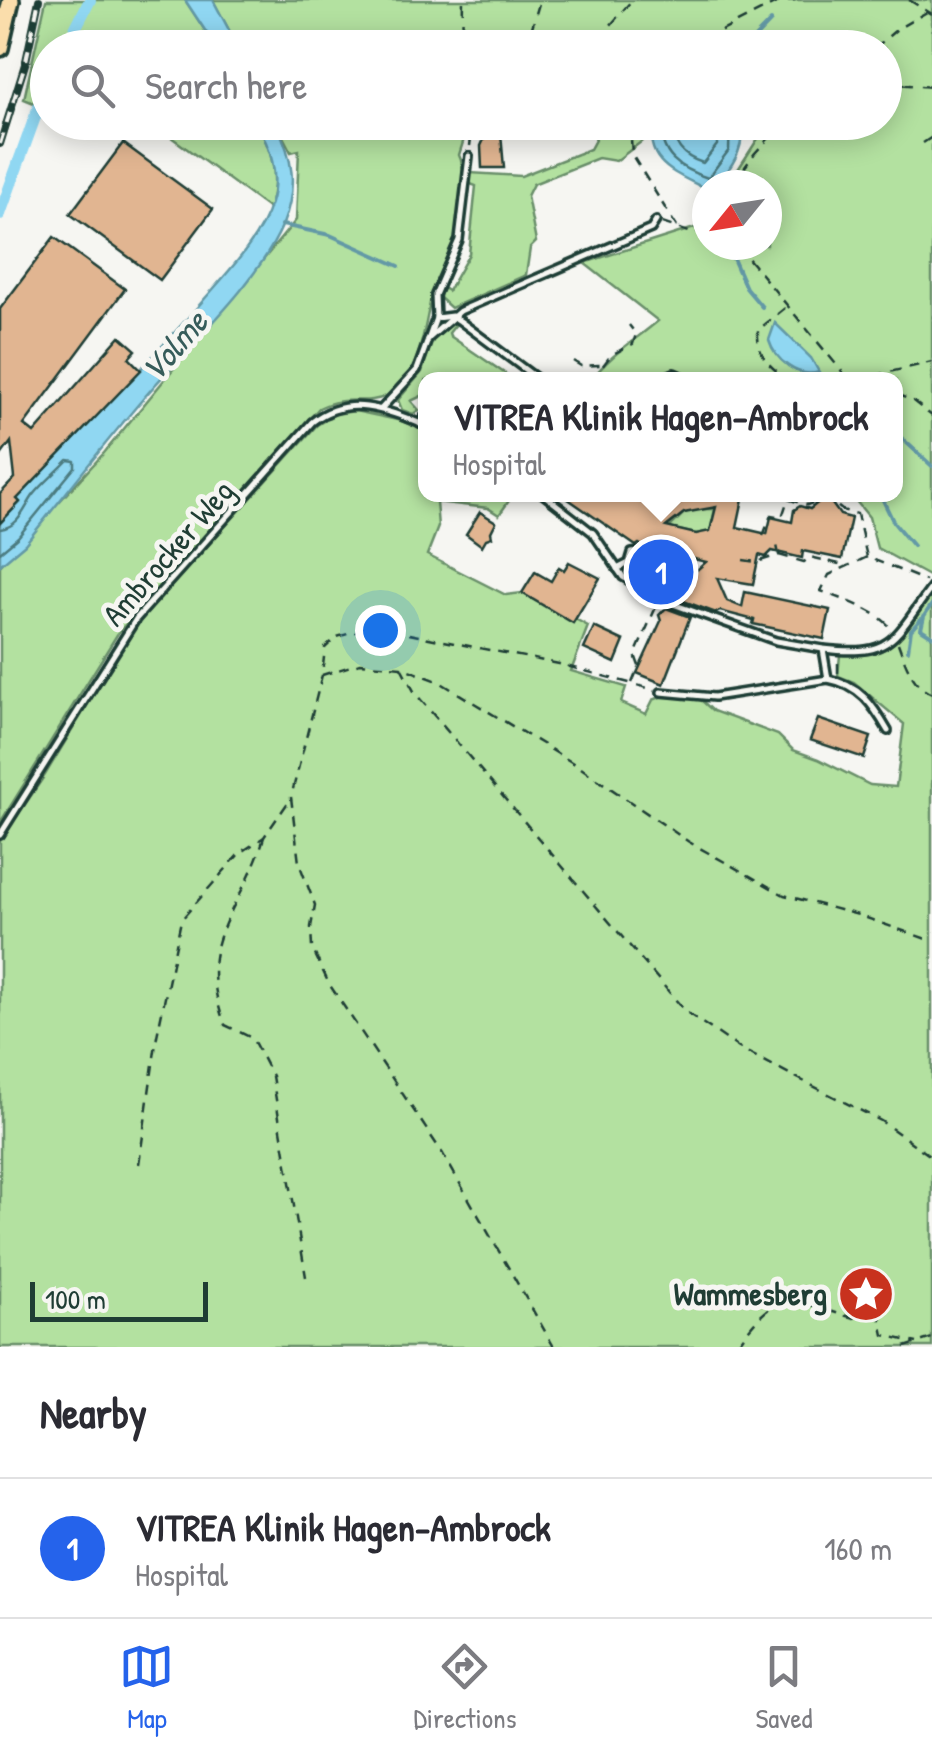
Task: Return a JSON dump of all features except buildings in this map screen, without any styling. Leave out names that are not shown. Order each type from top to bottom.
[{"type":"main road","points":[[0,48],[11,0]]},
{"type":"lane","points":[[380,409],[411,379],[436,318],[435,294],[459,240],[468,156]]},
{"type":"lane","points":[[436,318],[452,316],[651,229],[656,221]]},
{"type":"lane","points":[[427,340],[452,316]]},
{"type":"lane","points":[[452,316],[527,372]]},
{"type":"lane","name":"Ambrocker Weg","points":[[0,835],[136,619],[312,422],[331,408],[343,405],[380,409],[418,423]]},
{"type":"lane","points":[[554,502],[593,534],[624,577],[659,600],[776,641],[860,653],[880,649],[895,636],[932,585]]},
{"type":"lane","points":[[640,552],[646,561],[642,568],[634,569],[628,563],[629,556],[640,552]]},
{"type":"lane","points":[[617,569],[628,563]]},
{"type":"lane","points":[[823,649],[828,680]]},
{"type":"lane","points":[[661,692],[714,697],[828,680],[855,688],[872,704],[888,731]]},
{"type":"path","points":[[462,0],[462,30]]},
{"type":"path","points":[[531,30],[540,0]]},
{"type":"path","points":[[607,30],[632,0]]},
{"type":"path","points":[[724,30],[780,1],[797,0]]},
{"type":"path","points":[[909,0],[930,13]]},
{"type":"path","points":[[896,30],[930,13]]},
{"type":"path","points":[[902,85],[932,88]]},
{"type":"path","points":[[922,144],[932,137]]},
{"type":"path","points":[[468,156],[470,140]]},
{"type":"path","points":[[630,140],[632,155],[676,227]]},
{"type":"path","points":[[743,170],[767,140]]},
{"type":"path","points":[[656,221],[692,232]]},
{"type":"path","points":[[750,260],[839,372]]},
{"type":"path","points":[[779,372],[762,358],[757,345],[758,330],[786,307]]},
{"type":"path","points":[[597,372],[611,355],[636,340],[629,325]]},
{"type":"path","points":[[606,347],[611,355]]},
{"type":"path","points":[[572,361],[581,366],[602,365]]},
{"type":"path","points":[[893,372],[932,362]]},
{"type":"path","points":[[903,397],[932,416]]},
{"type":"path","points":[[763,536],[771,515],[782,517],[787,502]]},
{"type":"path","points":[[832,502],[857,514],[868,557]]},
{"type":"path","points":[[776,545],[778,555]]},
{"type":"path","points":[[743,560],[757,562],[778,555],[804,562],[810,556],[850,566]]},
{"type":"path","points":[[868,557],[830,575],[821,591],[888,622],[908,669],[923,690],[932,694]]},
{"type":"path","points":[[868,557],[932,585]]},
{"type":"path","points":[[642,568],[664,580]]},
{"type":"path","points":[[632,684],[639,666],[635,655],[659,600]]},
{"type":"path","points":[[306,1277],[272,1076],[252,1038],[226,1025],[214,996],[214,952],[222,924],[258,858],[264,837],[291,798],[325,648],[337,637],[354,632],[404,633],[559,664],[661,692]]},
{"type":"path","points":[[837,675],[838,656]]},
{"type":"path","points":[[322,674],[360,663],[401,667],[438,681],[578,766],[689,842],[784,896],[858,915],[932,941]]},
{"type":"path","points":[[401,667],[415,694],[686,1012],[739,1048],[881,1121],[932,1158]]},
{"type":"path","points":[[291,798],[299,863],[315,906],[312,948],[328,984],[444,1154],[554,1347]]},
{"type":"path","points":[[139,1164],[157,1036],[181,920],[239,854],[264,837]]},
{"type":"path","points":[[738,1344],[756,1317],[783,1301],[808,1302],[854,1318],[870,1309],[879,1312],[884,1335],[917,1343]]},
{"type":"path","points":[[905,1347],[932,1338]]},
{"type":"green space","points":[[46,0],[185,0],[205,30],[39,30]]},
{"type":"green space","points":[[213,0],[932,0],[932,578],[877,548],[869,517],[857,502],[903,502],[903,372],[597,372],[658,321],[584,263],[692,229],[692,260],[782,260],[782,170],[738,170],[757,140],[902,140],[902,30],[229,30]]},
{"type":"green space","points":[[30,72],[30,101],[24,99]]},
{"type":"green space","points":[[175,140],[265,140],[273,164],[269,209]]},
{"type":"green space","points":[[285,140],[464,140],[459,155],[463,191],[457,237],[450,260],[433,290],[414,364],[398,387],[386,396],[319,408],[118,633],[0,823],[0,566],[104,453],[296,220],[299,150],[291,152]]},
{"type":"green space","points":[[595,140],[644,140],[616,161],[598,158],[533,184],[527,196],[536,242],[530,248],[526,275],[451,308],[440,298],[441,287],[448,291],[469,254],[476,186],[468,183],[470,173],[521,176],[590,149]]},
{"type":"green space","points":[[457,323],[450,336],[503,372],[422,372],[432,341]]},
{"type":"green space","points":[[418,377],[418,398],[411,401],[418,411],[413,414],[402,410],[398,400]]},
{"type":"green space","points":[[355,411],[418,428],[418,502],[436,502],[438,527],[427,555],[506,595],[522,593],[573,622],[575,619],[588,626],[571,671],[626,687],[621,703],[646,714],[653,700],[663,696],[701,700],[713,711],[778,735],[793,750],[870,785],[896,787],[904,724],[854,682],[838,676],[840,655],[881,651],[932,593],[932,1347],[0,1347],[0,841],[147,613],[317,425],[335,414]]},
{"type":"green space","points":[[436,502],[508,502],[499,515],[488,508]]},
{"type":"green space","points":[[715,509],[710,532],[696,534],[669,528],[684,513]]},
{"type":"water","points":[[185,0],[213,0],[229,30],[205,30]]},
{"type":"water","name":"Volme","points":[[265,140],[283,140],[292,172],[291,197],[283,224],[259,267],[138,404],[25,544],[0,565],[0,523],[20,503],[17,499],[179,328],[251,243],[274,192],[270,152]]},
{"type":"water","points":[[652,140],[741,140],[728,170],[692,170],[692,182],[659,159]]},
{"type":"water","points":[[775,323],[811,358],[819,372],[796,370],[782,361],[769,340]]},
{"type":"waterway","points":[[74,30],[90,0]]},
{"type":"waterway","points":[[762,30],[771,21]]},
{"type":"waterway","points":[[0,214],[30,131]]},
{"type":"waterway","points":[[282,225],[330,235],[399,266]]},
{"type":"waterway","points":[[734,260],[746,288],[762,307]]},
{"type":"waterway","points":[[903,439],[932,466]]},
{"type":"waterway","points":[[884,502],[894,523],[913,546]]},
{"type":"waterway","points":[[932,604],[921,629],[932,636]]},
{"type":"waterway","points":[[908,650],[911,630],[921,619]]},
{"type":"railway","points":[[33,30],[39,0]]},
{"type":"railway","points":[[0,144],[30,42]]},
{"type":"place","name":"VITREA Klinik Hagen-Ambrock","points":[[661,572]]},
{"type":"place","name":"Wammesberg","points":[[866,1294]]}]
